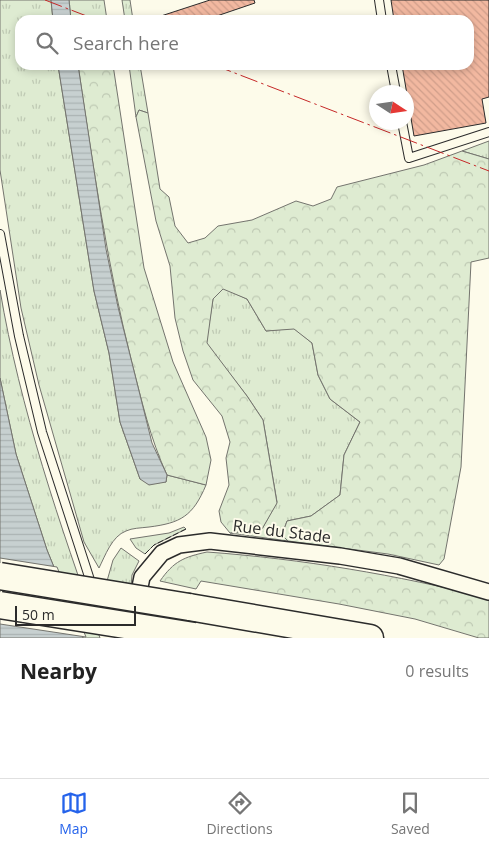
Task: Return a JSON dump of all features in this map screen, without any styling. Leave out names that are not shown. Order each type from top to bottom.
[{"type":"highway","points":[[0,576],[370,638]]},
{"type":"highway","points":[[0,605],[200,637]]},
{"type":"street","name":"Rue du Stade","points":[[145,638],[138,597],[142,577],[162,553],[180,545],[210,541],[340,556],[399,566],[489,592]]},
{"type":"lane","points":[[379,0],[381,15]]},
{"type":"lane","points":[[392,70],[395,85]]},
{"type":"lane","points":[[404,130],[409,158],[489,132]]},
{"type":"lane","points":[[0,234],[19,336],[42,432],[92,586]]},
{"type":"green space","points":[[0,0],[51,0],[52,15],[15,15],[15,70],[59,70],[94,291],[109,353],[120,422],[140,479],[166,482],[167,475],[206,485],[196,504],[185,516],[170,523],[131,529],[117,537],[99,568],[84,542],[39,385],[21,308],[0,170]]},
{"type":"green space","points":[[69,0],[104,0],[106,15],[70,15]]},
{"type":"green space","points":[[122,0],[130,0],[132,15],[124,15]]},
{"type":"green space","points":[[79,70],[114,70],[144,268],[173,362],[206,437],[211,460],[206,485],[167,475],[156,447],[139,392],[123,326],[95,177]]},
{"type":"green space","points":[[130,70],[141,70],[148,113],[139,110],[136,117]]},
{"type":"green space","points":[[139,110],[148,113],[160,189],[169,197],[175,226],[188,243],[205,238],[218,226],[252,220],[296,201],[313,206],[331,199],[337,187],[424,165],[462,151],[489,159],[489,258],[471,262],[461,467],[444,559],[439,565],[388,554],[288,541],[282,535],[287,521],[311,516],[340,495],[344,455],[360,422],[330,399],[318,375],[312,343],[294,329],[266,331],[247,299],[223,289],[213,299],[207,343],[263,420],[277,503],[262,529],[230,533],[221,522],[219,511],[229,485],[226,458],[230,442],[222,416],[193,380],[183,351],[175,318],[170,266],[156,221],[136,117]]},
{"type":"green space","points":[[489,141],[489,159],[462,151]]},
{"type":"green space","points":[[223,288],[247,299],[266,331],[294,328],[312,343],[318,375],[330,399],[360,422],[344,455],[340,495],[311,516],[287,521],[282,535],[288,541],[230,533],[262,529],[277,502],[263,420],[206,343],[213,299]]},
{"type":"green space","points":[[0,290],[18,379],[42,466],[100,638],[83,638],[47,550],[16,454],[0,378]]},
{"type":"green space","points":[[184,527],[186,529],[154,545],[145,554],[136,548],[130,539],[169,533]]},
{"type":"green space","points":[[121,548],[139,561],[132,575],[131,587],[107,581],[113,560]]},
{"type":"green space","points":[[207,552],[349,569],[489,598],[489,638],[479,638],[415,619],[339,604],[201,581],[196,589],[160,581],[175,564],[192,556]]},
{"type":"shaded area","points":[[51,0],[69,0],[70,15],[52,15]]},
{"type":"shaded area","points":[[59,70],[79,70],[106,249],[118,307],[152,443],[167,475],[166,482],[149,485],[140,479],[120,422],[109,353],[94,291]]},
{"type":"shaded area","points":[[0,378],[16,454],[47,550],[83,638],[0,638]]},
{"type":"pier","points":[[0,558],[57,567],[86,637],[0,624]]},
{"type":"building","points":[[210,0],[254,0],[255,3],[220,15],[164,15]]},
{"type":"building","points":[[391,0],[489,0],[489,97],[482,99],[486,123],[414,136],[414,85],[405,85],[403,70],[474,70],[474,15],[393,15]]},
{"type":"fence","points":[[145,554],[154,545],[186,529]]},
{"type":"power","points":[[45,0],[84,15]]},
{"type":"power","points":[[227,70],[489,171]]}]
